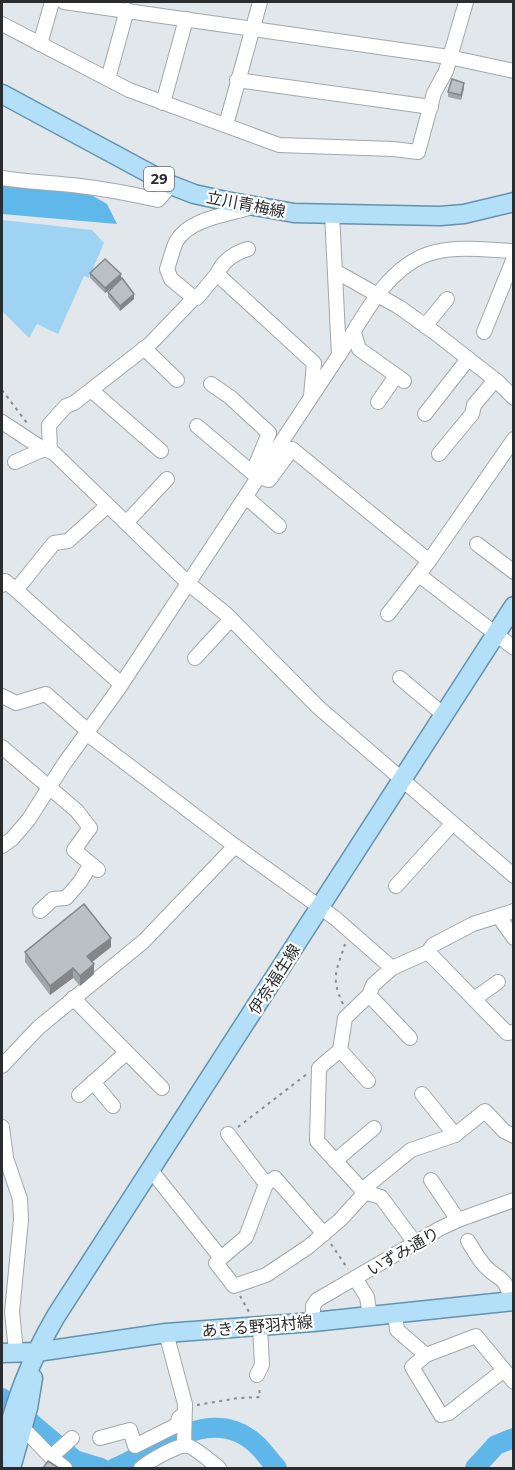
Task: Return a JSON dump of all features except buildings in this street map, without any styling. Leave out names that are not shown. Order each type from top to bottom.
[{"type":"main road","name":"立川青梅線","points":[[2,94],[171,185],[194,194],[253,207],[294,213],[440,216],[464,214],[513,202]]},
{"type":"main road","name":"伊奈福生線","points":[[11,1468],[19,1415],[37,1352],[56,1316],[513,606]]},
{"type":"main road","name":"あきる野羽村線","points":[[9,1352],[37,1352],[255,1320],[313,1322],[512,1301]]},
{"type":"main road","name":"伊奈福生線","points":[[2,1453],[19,1415]]},
{"type":"street","points":[[40,44],[52,2]]},
{"type":"street","points":[[66,2],[449,57],[513,71]]},
{"type":"street","points":[[226,125],[260,2]]},
{"type":"street","points":[[2,24],[163,103],[279,145],[418,152],[434,93],[446,71],[461,2]]},
{"type":"street","points":[[108,78],[127,10]]},
{"type":"street","points":[[163,103],[186,19]]},
{"type":"street","points":[[237,80],[431,107]]},
{"type":"street","points":[[2,178],[122,192],[158,200],[171,185]]},
{"type":"street","points":[[194,298],[171,279],[167,269],[177,242],[187,229],[204,221],[253,207]]},
{"type":"street","points":[[332,213],[339,355]]},
{"type":"street","points":[[47,450],[49,425],[66,406],[74,403],[144,348],[194,298],[197,298],[235,253],[248,249]]},
{"type":"street","points":[[2,846],[12,839],[50,788],[189,584],[377,296],[393,276],[411,262],[434,252],[464,249],[513,251]]},
{"type":"street","points":[[483,332],[513,258]]},
{"type":"street","points":[[335,271],[399,307],[495,380],[513,398]]},
{"type":"street","points":[[217,274],[314,363],[310,400]]},
{"type":"street","points":[[425,326],[447,299]]},
{"type":"street","points":[[354,333],[359,349],[400,378],[378,402]]},
{"type":"street","points":[[144,348],[177,380]]},
{"type":"street","points":[[425,414],[468,359]]},
{"type":"street","points":[[439,454],[472,414],[474,405],[495,380]]},
{"type":"street","points":[[211,384],[230,396],[269,433],[255,467],[260,477]]},
{"type":"street","points":[[91,390],[160,451]]},
{"type":"street","points":[[2,422],[54,453],[189,584],[231,619],[318,707],[513,876]]},
{"type":"street","points":[[197,426],[255,476],[269,480],[292,449],[429,561]]},
{"type":"street","points":[[388,614],[481,489],[513,439]]},
{"type":"street","points":[[15,462],[47,450]]},
{"type":"street","points":[[126,523],[167,479]]},
{"type":"street","points":[[246,497],[279,526]]},
{"type":"street","points":[[16,590],[54,543],[68,542],[107,506]]},
{"type":"street","points":[[477,544],[513,572]]},
{"type":"street","points":[[419,575],[513,648]]},
{"type":"street","points":[[2,585],[5,581],[16,590],[121,684]]},
{"type":"street","points":[[195,658],[231,619]]},
{"type":"street","points":[[400,678],[444,715]]},
{"type":"street","points":[[2,696],[16,703],[46,694],[87,732],[235,846],[321,907],[392,968]]},
{"type":"street","points":[[2,747],[77,811],[90,828],[74,849],[94,867],[66,898],[53,899],[40,911]]},
{"type":"street","points":[[396,886],[452,824]]},
{"type":"street","points":[[2,1066],[39,1027],[144,941],[235,846]]},
{"type":"street","points":[[415,1243],[381,1197],[363,1191],[317,1141],[320,1068],[340,1050],[345,1018],[369,995],[373,985],[388,970],[428,952],[433,945],[473,924],[513,911]]},
{"type":"street","points":[[499,916],[513,938]]},
{"type":"street","points":[[428,952],[507,1033],[513,1032]]},
{"type":"street","points":[[474,999],[498,982]]},
{"type":"street","points":[[369,995],[410,1038]]},
{"type":"street","points":[[73,998],[162,1088]]},
{"type":"street","points":[[340,1050],[368,1081]]},
{"type":"street","points":[[79,1095],[126,1053]]},
{"type":"street","points":[[93,1082],[112,1106]]},
{"type":"street","points":[[422,1094],[455,1135]]},
{"type":"street","points":[[324,1234],[275,1178],[266,1184],[246,1237],[216,1263],[236,1288],[266,1275],[324,1234],[362,1196],[363,1191],[411,1150],[455,1135],[485,1111],[504,1131],[513,1136]]},
{"type":"street","points":[[2,1127],[6,1158],[20,1199],[21,1220],[9,1352]]},
{"type":"street","points":[[335,1161],[374,1128]]},
{"type":"street","points":[[228,1134],[266,1184]]},
{"type":"street","points":[[150,1169],[221,1258]]},
{"type":"street","points":[[431,1180],[458,1220]]},
{"type":"street","name":"いずみ通り","points":[[313,1322],[313,1306],[317,1300],[458,1220],[513,1200]]},
{"type":"street","points":[[468,1241],[485,1266],[505,1281],[512,1301]]},
{"type":"street","points":[[355,1278],[367,1297],[370,1316]]},
{"type":"street","points":[[395,1312],[397,1330],[426,1355]]},
{"type":"street","points":[[255,1320],[262,1365],[257,1375]]},
{"type":"street","points":[[166,1333],[185,1413],[184,1444]]},
{"type":"street","points":[[504,1370],[449,1413],[441,1415],[412,1367],[426,1355],[476,1336],[504,1370],[513,1382]]},
{"type":"street","points":[[100,1438],[130,1430],[135,1446],[177,1425],[179,1418],[185,1413]]},
{"type":"street","points":[[19,1415],[61,1448],[65,1468]]},
{"type":"street","points":[[141,1468],[184,1444]]},
{"type":"street","points":[[184,1444],[219,1468]]},
{"type":"path","points":[[2,390],[29,425]]},
{"type":"path","points":[[349,929],[335,980],[335,988],[349,1014]]},
{"type":"path","points":[[228,1134],[315,1068],[320,1068]]},
{"type":"path","points":[[324,1234],[355,1278]]},
{"type":"path","points":[[236,1288],[255,1320]]},
{"type":"path","points":[[185,1413],[197,1405],[260,1397],[257,1375]]},
{"type":"shaded area","points":[[2,180],[81,189],[107,204],[117,224],[2,214]]},
{"type":"shaded area","points":[[3,220],[92,230],[104,243],[89,278],[84,276],[58,334],[37,324],[29,338],[2,311]]},
{"type":"waterway","points":[[2,1398],[75,1460],[101,1468]]},
{"type":"waterway","points":[[115,1468],[168,1441],[206,1428],[224,1428],[242,1434],[259,1447],[277,1468]]},
{"type":"waterway","points":[[475,1468],[496,1445],[514,1438]]}]
